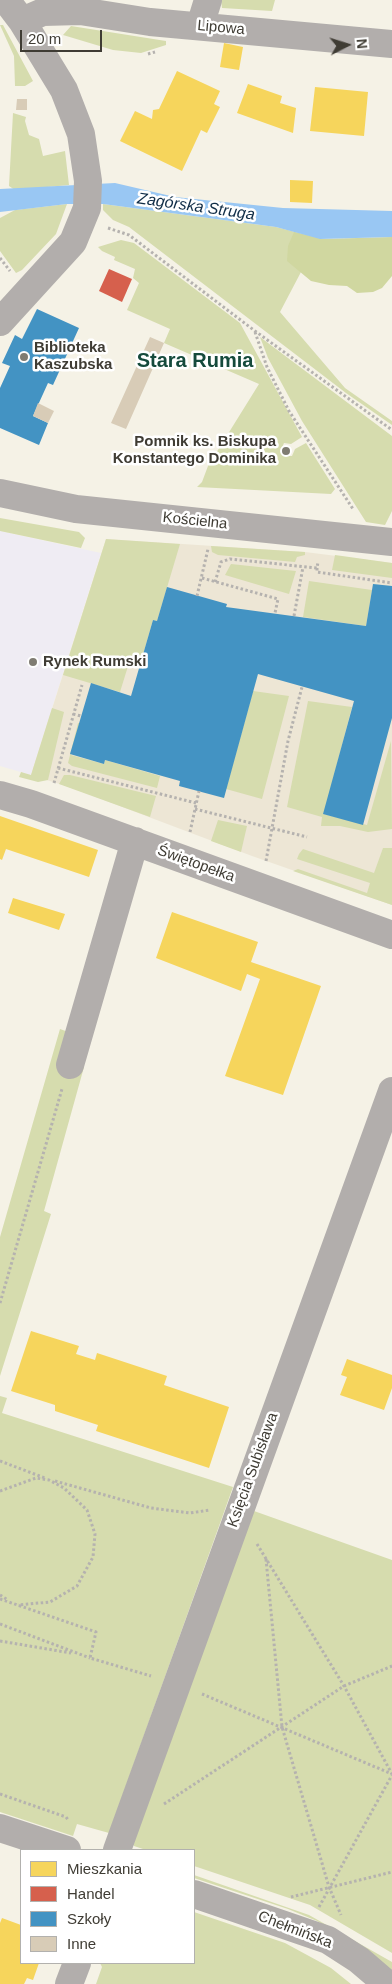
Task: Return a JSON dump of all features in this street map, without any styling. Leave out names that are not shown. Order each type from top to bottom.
[{"type":"street","points":[[200,26],[208,0]]},
{"type":"street","name":"Lipowa","points":[[14,11],[80,10],[150,22],[392,44]]},
{"type":"street","points":[[0,322],[73,242],[85,214],[88,181],[81,134],[64,90],[14,11]]},
{"type":"street","name":"Kościelna","points":[[0,493],[76,510],[382,540]]},
{"type":"street","name":"Świętopełka","points":[[0,795],[135,841],[392,935]]},
{"type":"street","points":[[70,1065],[135,841]]},
{"type":"street","name":"Księcia Subisława","points":[[120,1841],[392,1091]]},
{"type":"street","points":[[0,1828],[64,1849]]},
{"type":"street","name":"Chełmińska","points":[[195,1894],[328,1940],[360,1960],[388,1984]]},
{"type":"street","points":[[69,1984],[77,1964]]},
{"type":"path","points":[[85,214],[129,234],[255,331],[392,430]]},
{"type":"path","points":[[255,331],[267,367],[289,411],[382,540]]},
{"type":"path","points":[[197,596],[208,546]]},
{"type":"path","points":[[319,554],[317,572],[392,583]]},
{"type":"path","points":[[215,582],[220,562],[230,559],[317,568]]},
{"type":"path","points":[[294,616],[303,567]]},
{"type":"path","points":[[202,578],[278,599],[275,613]]},
{"type":"path","points":[[54,782],[82,685]]},
{"type":"path","points":[[264,867],[288,741],[302,687]]},
{"type":"path","points":[[73,714],[81,716]]},
{"type":"path","points":[[58,768],[196,803]]},
{"type":"path","points":[[188,838],[199,791]]},
{"type":"path","points":[[195,809],[307,837]]},
{"type":"path","points":[[0,1303],[70,1065]]},
{"type":"path","points":[[0,1461],[50,1480],[151,1508],[173,1512],[207,1511],[241,1506],[266,1558],[344,1686],[392,1774]]},
{"type":"path","points":[[0,1491],[36,1478],[50,1480],[64,1488],[87,1510],[95,1534],[93,1557],[77,1586],[50,1602],[15,1605],[0,1595]]},
{"type":"path","points":[[266,1558],[282,1727],[329,1886],[344,1922]]},
{"type":"path","points":[[0,1599],[96,1632],[90,1658]]},
{"type":"path","points":[[0,1624],[90,1658],[176,1683],[392,1774]]},
{"type":"path","points":[[0,1642],[80,1654]]},
{"type":"path","points":[[120,1841],[282,1727],[344,1686],[392,1666]]},
{"type":"path","points":[[316,1913],[329,1886],[392,1774]]},
{"type":"path","points":[[281,1900],[329,1886],[392,1872]]},
{"type":"shaded area","name":"Rynek Rumski","points":[[0,531],[101,553],[31,775],[0,766]]},
{"type":"shaded area","points":[[106,539],[305,552],[392,563],[392,905],[252,856],[72,788],[31,775]]},
{"type":"green space","points":[[221,0],[275,0],[272,11],[222,8]]},
{"type":"green space","points":[[0,25],[3,25],[33,81],[25,86],[15,86],[14,56]]},
{"type":"green space","points":[[71,26],[166,41],[166,45],[141,53],[113,50],[63,35]]},
{"type":"green space","points":[[13,113],[26,117],[25,121],[29,135],[39,139],[43,156],[65,151],[69,185],[15,190],[9,186]]},
{"type":"green space","points":[[67,204],[56,234],[22,270],[16,273],[0,251],[0,218],[15,210]]},
{"type":"green space","points":[[103,204],[276,227],[323,239],[301,272],[280,312],[345,388],[392,421],[392,425],[346,393],[129,227],[113,220],[103,210]]},
{"type":"green space","points":[[294,232],[323,239],[392,237],[392,276],[382,288],[373,292],[357,293],[347,286],[311,281],[287,261],[288,246]]},
{"type":"green space","points":[[121,240],[134,243],[240,323],[302,437],[291,444],[284,443],[281,450],[286,456],[292,456],[295,449],[306,443],[335,489],[331,494],[197,487],[202,482],[208,466],[259,384],[164,343],[170,329],[127,310],[139,283],[133,278],[135,269],[114,260],[115,257],[98,247]]},
{"type":"green space","points":[[260,337],[392,436],[392,511],[385,525],[366,522],[302,421],[268,358]]},
{"type":"green space","points":[[0,518],[79,532],[85,538],[81,548],[0,531]]},
{"type":"green space","points":[[106,539],[180,544],[157,621],[153,620],[140,665],[129,663],[120,692],[63,675]]},
{"type":"green space","points":[[211,546],[305,552],[305,555],[297,557],[295,562],[218,555],[212,552]]},
{"type":"green space","points":[[335,555],[392,563],[392,578],[332,570]]},
{"type":"green space","points":[[231,564],[296,571],[289,594],[225,575]]},
{"type":"green space","points":[[309,581],[372,590],[366,626],[303,617]]},
{"type":"green space","points":[[253,691],[289,696],[262,799],[226,789]]},
{"type":"green space","points":[[308,701],[352,707],[324,814],[367,825],[391,741],[392,829],[368,832],[340,826],[321,826],[322,817],[287,807]]},
{"type":"green space","points":[[52,708],[64,712],[48,780],[38,782],[19,777],[21,772],[31,775]]},
{"type":"green space","points":[[78,723],[80,723],[71,755],[104,764],[105,760],[160,776],[157,788],[72,766],[68,763]]},
{"type":"green space","points":[[64,775],[156,796],[150,817],[59,784]]},
{"type":"green space","points":[[218,820],[247,826],[241,852],[211,841]]},
{"type":"green space","points":[[383,848],[392,848],[392,905],[293,871],[298,869],[367,893],[370,883],[297,859],[303,849],[374,873]]},
{"type":"green space","points":[[60,1029],[71,1033],[77,1064],[84,1067],[44,1211],[51,1214],[0,1376],[0,1237]]},
{"type":"green space","points":[[0,1396],[7,1398],[2,1413],[233,1487],[109,1833],[77,1824],[73,1836],[0,1812]]},
{"type":"green space","points":[[254,1511],[392,1560],[392,1953],[310,1905],[195,1866],[195,1849],[143,1849],[134,1846],[132,1843]]},
{"type":"green space","points":[[195,1875],[309,1915],[392,1962],[392,1973],[347,1938],[317,1921],[288,1909],[195,1878]]},
{"type":"green space","points":[[195,1912],[285,1943],[331,1968],[351,1984],[96,1984],[102,1967],[100,1964],[195,1964]]},
{"type":"water","name":"Zagórska Struga","points":[[115,183],[175,197],[283,208],[392,211],[392,237],[320,239],[276,227],[103,204],[67,204],[0,212],[0,189]]},
{"type":"building: Mieszkania","points":[[224,43],[243,47],[239,70],[220,67]]},
{"type":"building: Mieszkania","points":[[177,71],[220,91],[214,104],[220,107],[207,133],[201,130],[182,171],[120,141],[135,111],[152,119],[153,110],[159,109]]},
{"type":"building: Mieszkania","points":[[248,84],[282,96],[280,103],[296,108],[293,133],[237,113]]},
{"type":"building: Mieszkania","points":[[315,87],[368,92],[364,136],[310,131]]},
{"type":"building: Mieszkania","points":[[290,180],[313,181],[312,203],[290,202]]},
{"type":"building: Mieszkania","points":[[0,816],[98,850],[89,877],[6,849],[2,860],[0,859]]},
{"type":"building: Mieszkania","points":[[13,898],[65,914],[59,930],[8,913]]},
{"type":"building: Mieszkania","points":[[172,912],[258,942],[251,962],[321,986],[283,1095],[225,1076],[260,979],[247,974],[241,991],[156,958]]},
{"type":"building: Mieszkania","points":[[31,1331],[79,1346],[76,1354],[95,1360],[97,1353],[167,1376],[164,1385],[229,1407],[209,1468],[96,1431],[98,1425],[55,1411],[55,1405],[11,1391]]},
{"type":"building: Mieszkania","points":[[347,1359],[392,1375],[392,1388],[384,1410],[340,1395],[347,1377],[341,1375]]},
{"type":"building: Mieszkania","points":[[2,1918],[20,1925],[20,1964],[39,1964],[33,1980],[27,1978],[24,1984],[0,1984],[0,1923]]},
{"type":"building: Handel","points":[[109,269],[132,279],[122,302],[99,291]]},
{"type":"building: Szkoły","points":[[37,309],[79,328],[53,385],[48,383],[33,416],[48,423],[39,445],[0,428],[0,388],[10,366],[2,363],[15,335],[22,339]]},
{"type":"building: Szkoły","points":[[373,584],[392,586],[392,718],[363,825],[323,814],[354,701],[258,674],[224,798],[179,786],[180,781],[105,760],[104,764],[70,754],[91,683],[131,696],[153,620],[157,621],[167,587],[227,604],[226,607],[366,626]]},
{"type":"building: Inne","points":[[17,99],[27,99],[27,110],[16,110]]},
{"type":"building: Inne","points":[[150,337],[164,343],[126,429],[111,423]]},
{"type":"building: Inne","points":[[38,403],[54,411],[48,423],[33,416]]},
{"type":"place","name":"Biblioteka Kaszubska","points":[[24,357]]},
{"type":"place","name":"Pomnik ks. Biskupa Konstantego Dominika","points":[[286,451]]},
{"type":"place","name":"Rynek Rumski","points":[[33,662]]},
{"type":"district","name":"Stara Rumia","points":[[195,361]]}]
